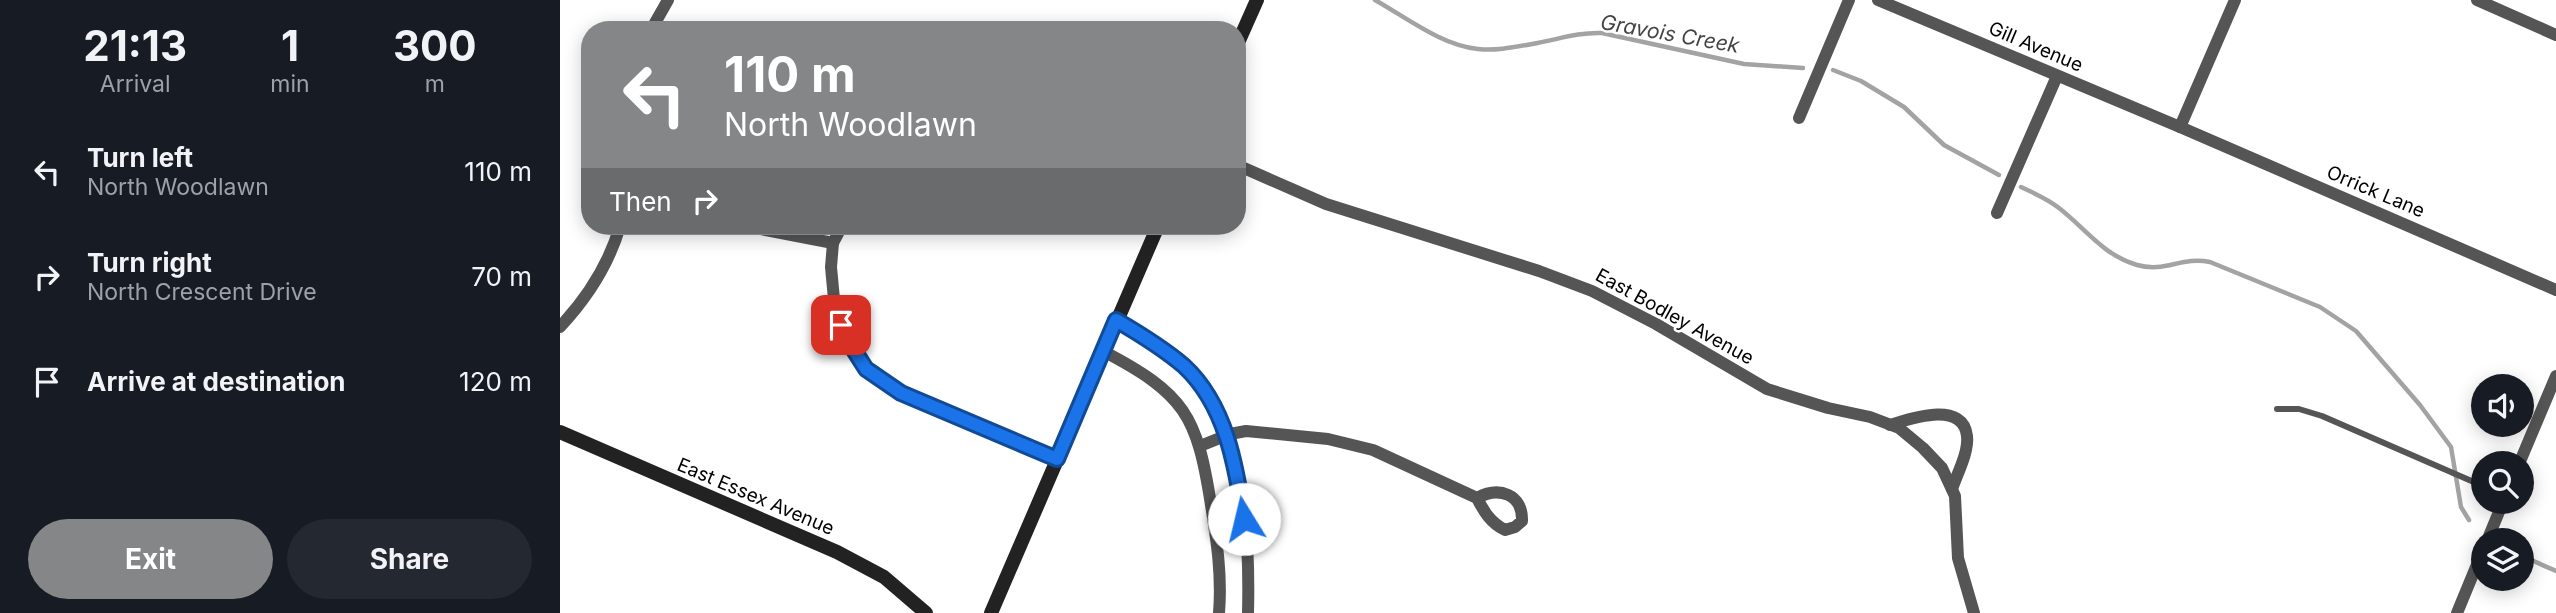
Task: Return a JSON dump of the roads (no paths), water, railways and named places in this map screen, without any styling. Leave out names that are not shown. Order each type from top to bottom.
[{"type":"street","points":[[656,21],[668,0]]},
{"type":"street","points":[[1246,24],[1256,0]]},
{"type":"street","points":[[1799,118],[1849,0]]},
{"type":"street","name":"Gill Avenue","points":[[1878,0],[2180,127]]},
{"type":"street","points":[[2180,127],[2235,0]]},
{"type":"street","points":[[2477,0],[2556,35]]},
{"type":"street","points":[[1997,214],[2057,76]]},
{"type":"street","name":"Orrick Lane","points":[[2180,127],[2556,290]]},
{"type":"street","name":"East Bodley Avenue","points":[[1246,169],[1326,204],[1539,271],[1592,291],[1656,324],[1767,389],[1828,408],[1870,417],[1899,428],[1942,468],[1955,496],[1958,558],[1974,613]]},
{"type":"street","points":[[560,327],[599,276],[616,235]]},
{"type":"street","points":[[792,235],[833,243]]},
{"type":"street","points":[[837,235],[833,243],[831,267],[835,310],[847,339],[866,369],[901,393],[1057,459]]},
{"type":"street","points":[[991,613],[1154,235]]},
{"type":"street","points":[[1116,320],[1186,368],[1218,415],[1227,435],[1237,476],[1248,541],[1248,613]]},
{"type":"street","points":[[1103,351],[1139,370],[1162,387],[1189,419],[1200,446],[1220,558],[1219,613]]},
{"type":"street","points":[[2524,451],[2556,376]]},
{"type":"street","points":[[1890,425],[1926,413],[1955,417],[1964,426],[1967,437],[1952,489]]},
{"type":"street","points":[[1200,446],[1227,435],[1247,431],[1328,439],[1373,450],[1477,498]]},
{"type":"street","name":"East Essex Avenue","points":[[560,432],[838,552],[884,577],[926,613]]},
{"type":"street","points":[[2457,613],[2471,579]]},
{"type":"lane","points":[[2277,410],[2299,409],[2322,416],[2471,481]]},
{"type":"waterway","name":"Gravois Creek","points":[[1375,0],[1438,36],[1478,49],[1505,48],[1602,33],[1744,64],[1803,68]]},
{"type":"waterway","name":"Gravois Creek","points":[[1833,70],[1861,81],[1904,107],[1944,145],[1999,175]]},
{"type":"waterway","name":"Gravois Creek","points":[[2021,187],[2055,205],[2104,248],[2125,261],[2147,267],[2190,261],[2210,262],[2320,307],[2356,331],[2420,405],[2451,447],[2461,507],[2469,520]]},
{"type":"waterway","name":"Gravois Creek","points":[[2534,561],[2556,571]]}]
